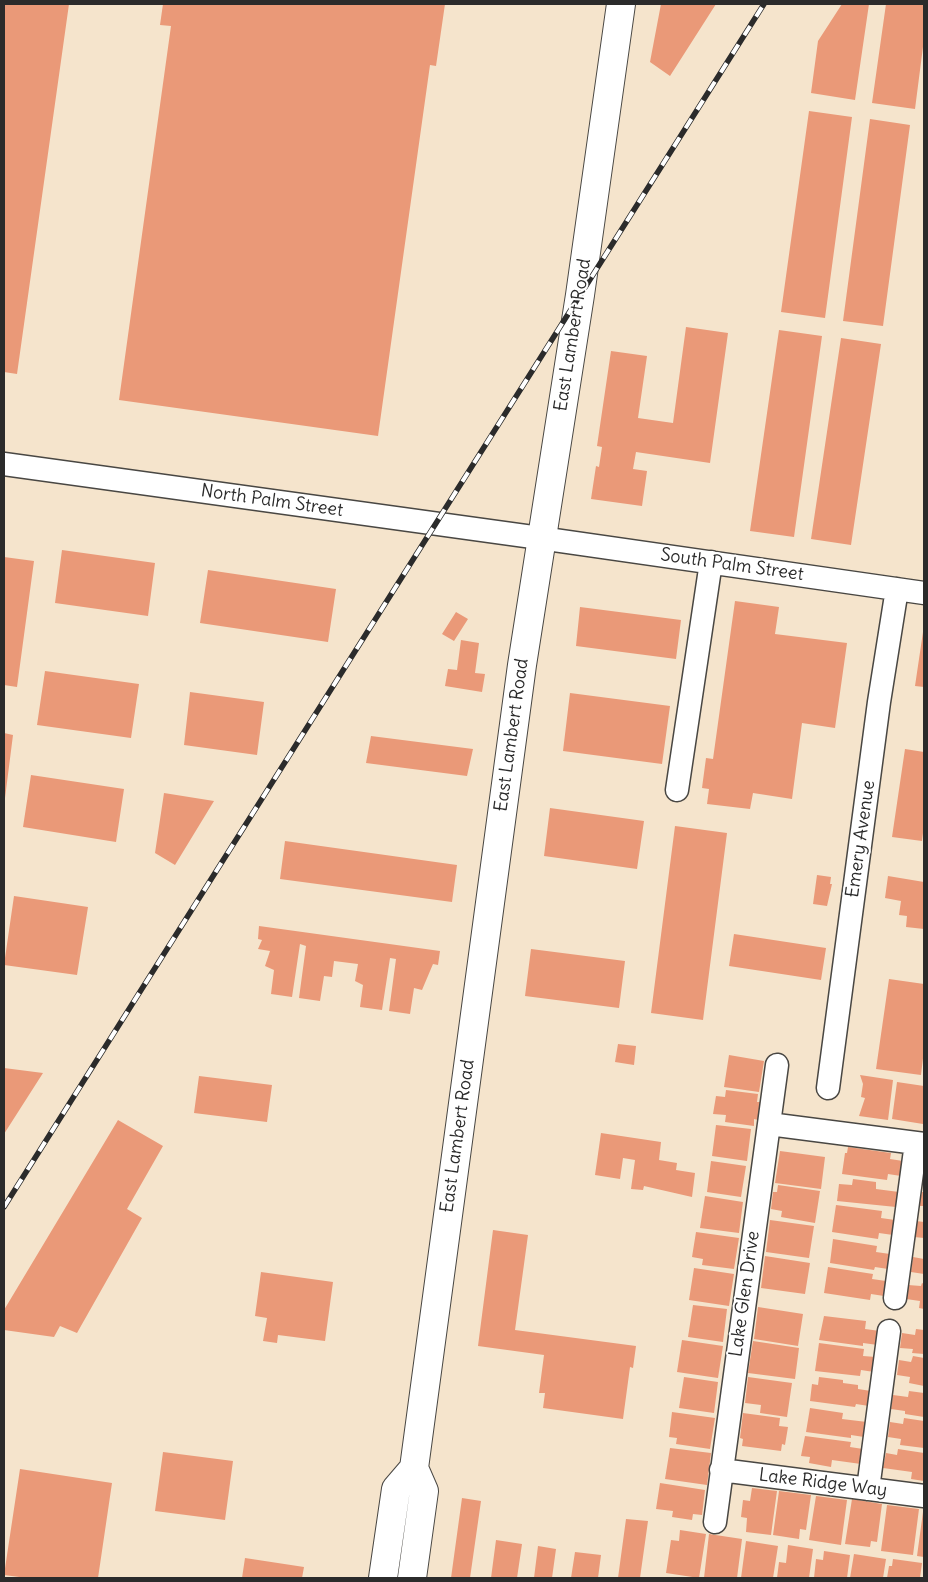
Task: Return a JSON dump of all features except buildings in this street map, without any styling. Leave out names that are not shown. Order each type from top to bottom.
[{"type":"main road","name":"East Lambert Road","points":[[412,1578],[419,1480],[540,538],[580,294],[621,4]]},
{"type":"main road","points":[[383,1578],[396,1488],[419,1480]]},
{"type":"street","name":"North Palm Street","points":[[4,464],[540,538]]},
{"type":"street","name":"South Palm Street","points":[[540,538],[924,594]]},
{"type":"street","points":[[677,790],[710,562]]},
{"type":"street","name":"Emery Avenue","points":[[828,1088],[879,702],[897,589]]},
{"type":"street","name":"Lake Glen Drive","points":[[715,1522],[777,1066]]},
{"type":"street","points":[[769,1124],[920,1144],[895,1298]]},
{"type":"street","points":[[868,1489],[889,1331]]},
{"type":"street","name":"Lake Ridge Way","points":[[721,1470],[924,1496]]},
{"type":"railway","points":[[4,1207],[764,4]]}]
